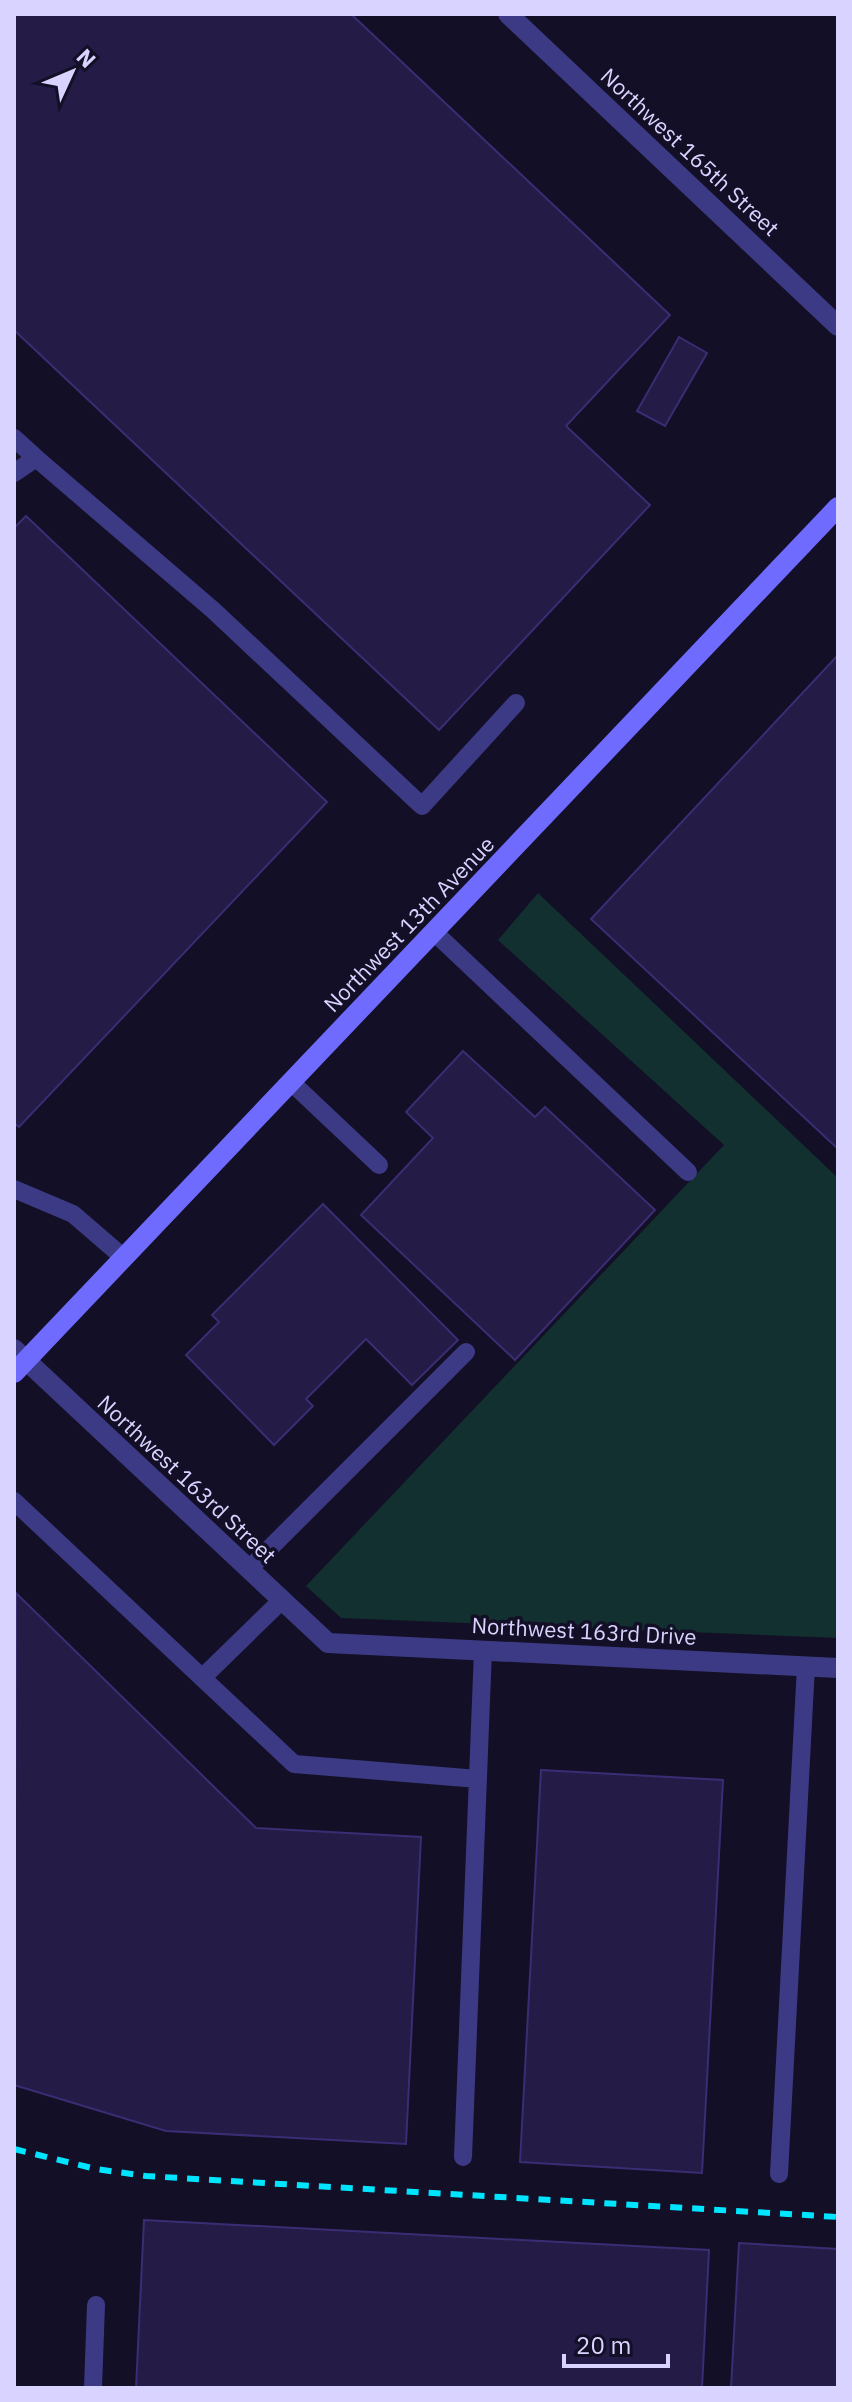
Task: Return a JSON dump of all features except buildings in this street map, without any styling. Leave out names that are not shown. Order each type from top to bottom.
[{"type":"street","name":"Northwest 165th Street","points":[[508,14],[838,326]]},
{"type":"street","name":"Northwest 13th Avenue","points":[[18,1361],[124,1258],[838,507]]},
{"type":"street","name":"Northwest 163rd Street","points":[[18,1361],[328,1643]]},
{"type":"street","name":"Northwest 163rd Drive","points":[[328,1643],[838,1668]]},
{"type":"lane","points":[[14,438],[213,610],[422,806],[516,703]]},
{"type":"lane","points":[[14,473],[36,458]]},
{"type":"lane","points":[[434,932],[688,1172]]},
{"type":"lane","points":[[291,1082],[379,1165]]},
{"type":"lane","points":[[14,1189],[73,1214],[124,1258]]},
{"type":"lane","points":[[249,1569],[466,1352]]},
{"type":"lane","points":[[14,1501],[294,1764],[478,1779]]},
{"type":"lane","points":[[202,1678],[282,1600]]},
{"type":"lane","points":[[463,2157],[483,1650]]},
{"type":"lane","points":[[779,2174],[806,1666]]},
{"type":"lane","points":[[93,2388],[96,2305]]},
{"type":"green space","points":[[538,893],[838,1178],[838,1638],[341,1618],[306,1586],[724,1145],[498,940]]},
{"type":"railway","points":[[14,2149],[96,2169],[146,2176],[838,2217]]}]
